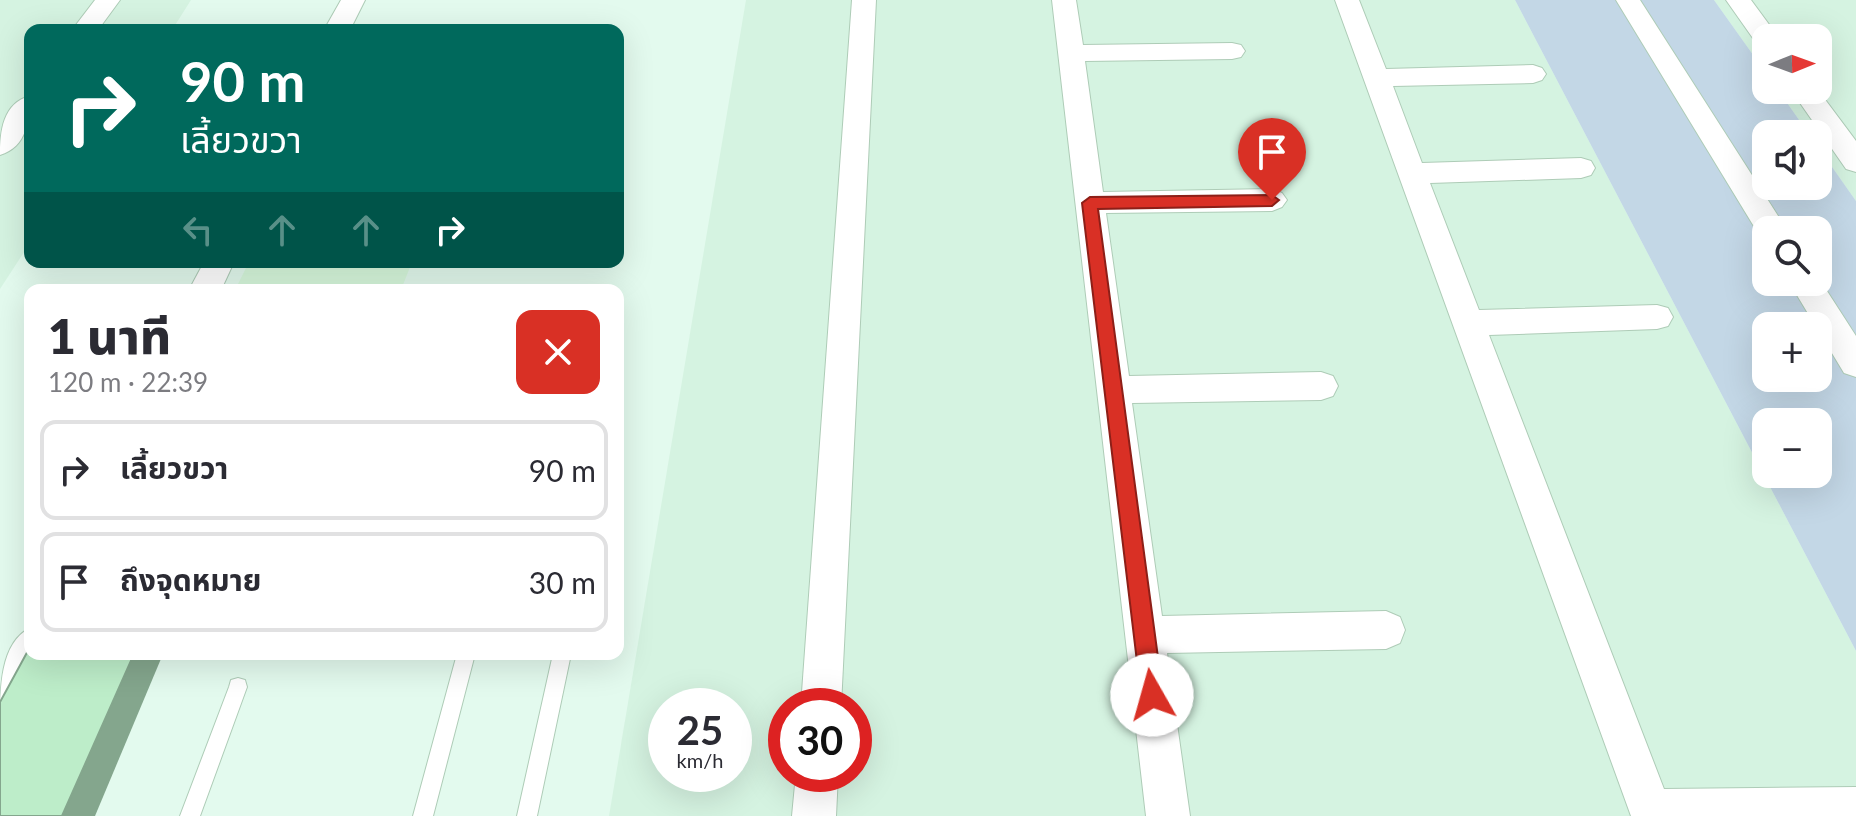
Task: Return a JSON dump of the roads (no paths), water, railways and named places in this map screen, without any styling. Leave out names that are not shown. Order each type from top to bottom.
[{"type":"street","points":[[90,24],[108,0]]},
{"type":"street","points":[[340,24],[353,0]]},
{"type":"street","points":[[822,688],[864,0]]},
{"type":"street","points":[[1064,0],[1168,816]]},
{"type":"street","points":[[1347,0],[1652,813],[1856,808]]},
{"type":"street","points":[[1628,0],[1763,216]]},
{"type":"street","points":[[1738,0],[1756,24]]},
{"type":"street","points":[[1070,53],[1232,51]]},
{"type":"street","points":[[1377,78],[1533,74]]},
{"type":"street","points":[[1814,104],[1856,162]]},
{"type":"street","points":[[0,145],[24,113]]},
{"type":"street","points":[[1413,173],[1581,168]]},
{"type":"street","points":[[1090,203],[1272,200]]},
{"type":"street","points":[[1814,296],[1856,364]]},
{"type":"street","points":[[1470,323],[1657,317]]},
{"type":"street","points":[[1113,390],[1321,386]]},
{"type":"street","points":[[1145,635],[1386,630]]},
{"type":"street","points":[[0,703],[24,658]]},
{"type":"street","points":[[814,816],[816,792]]},
{"type":"lane","points":[[423,816],[464,660]]},
{"type":"lane","points":[[527,816],[561,660]]},
{"type":"lane","points":[[190,816],[238,687]]}]
